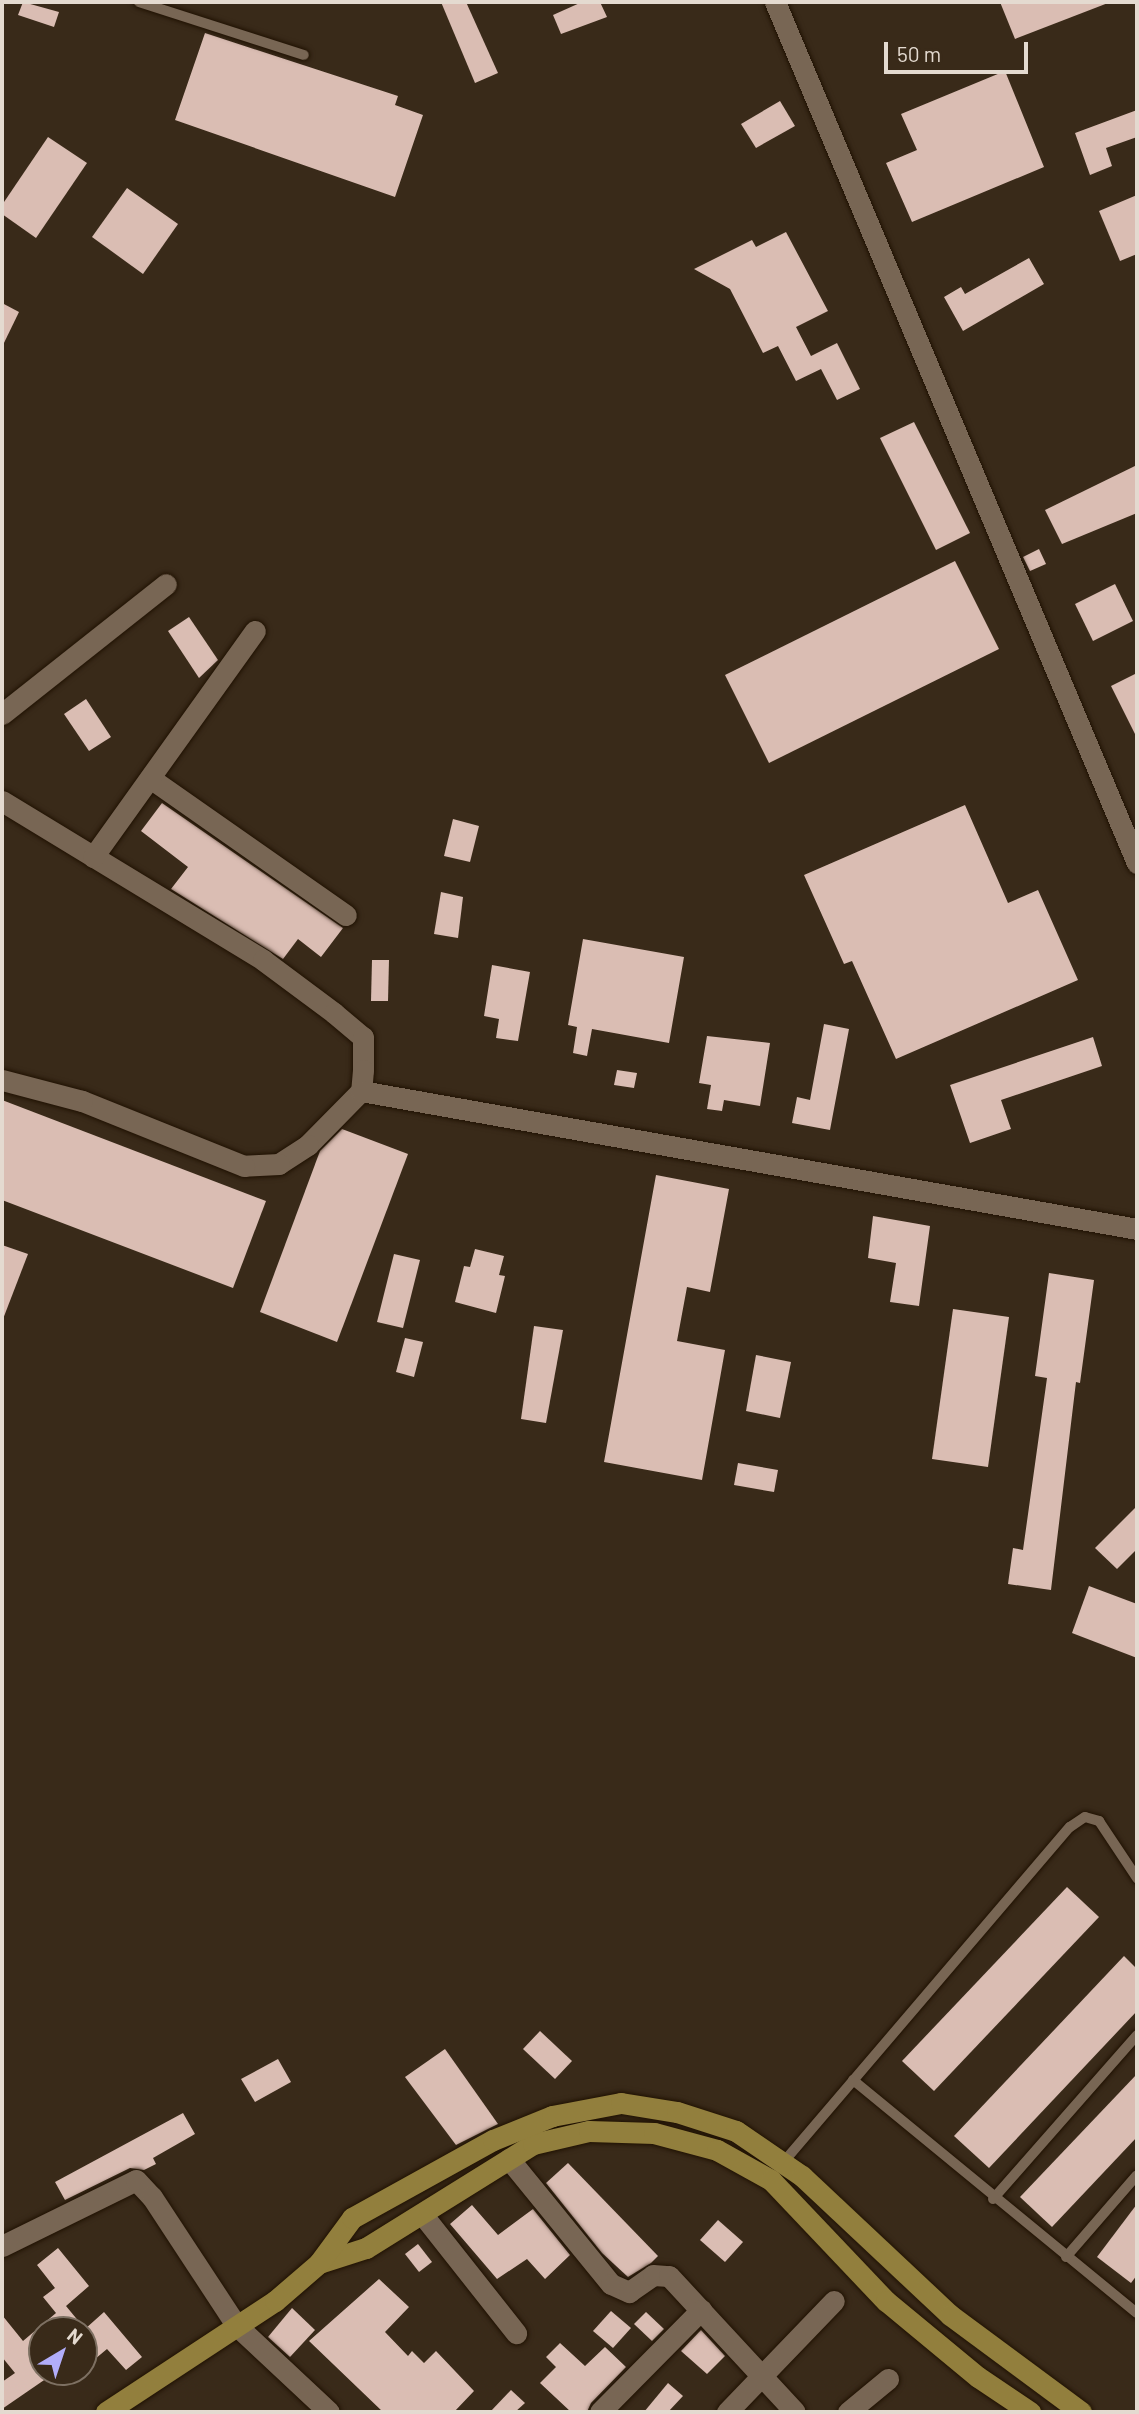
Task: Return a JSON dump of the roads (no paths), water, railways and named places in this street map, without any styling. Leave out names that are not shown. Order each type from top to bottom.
[{"type":"main road","points":[[106,2412],[275,2301],[319,2263],[337,2233],[352,2218],[493,2140],[552,2116],[621,2103],[677,2112],[736,2131],[776,2171],[886,2301],[978,2377],[1030,2412]]},
{"type":"main road","points":[[319,2263],[366,2248],[533,2144],[589,2131],[654,2133],[717,2150],[776,2171],[950,2315],[1081,2412]]},
{"type":"street","points":[[775,2],[1137,863]]},
{"type":"street","points":[[2,714],[166,584]]},
{"type":"street","points":[[93,857],[255,631]]},
{"type":"street","points":[[150,778],[346,915]]},
{"type":"street","points":[[2,801],[263,960],[363,1037],[361,1091],[308,1145],[279,1164],[244,1166],[82,1101],[2,1080]]},
{"type":"street","points":[[361,1091],[1137,1229]]},
{"type":"street","points":[[509,2159],[620,2292],[629,2292],[661,2272],[701,2310],[795,2412]]},
{"type":"street","points":[[2,2246],[136,2180],[152,2196],[236,2325],[329,2412]]},
{"type":"street","points":[[422,2214],[516,2333]]},
{"type":"street","points":[[727,2412],[834,2301]]},
{"type":"street","points":[[600,2412],[701,2310]]},
{"type":"street","points":[[848,2412],[888,2379]]},
{"type":"lane","points":[[139,2],[304,55]]},
{"type":"lane","points":[[776,2171],[1070,1828],[1086,1817],[1099,1821],[1137,1878]]},
{"type":"lane","points":[[993,2199],[1137,2035]]},
{"type":"lane","points":[[853,2080],[993,2199],[1137,2313]]},
{"type":"lane","points":[[1066,2257],[1137,2175]]}]
